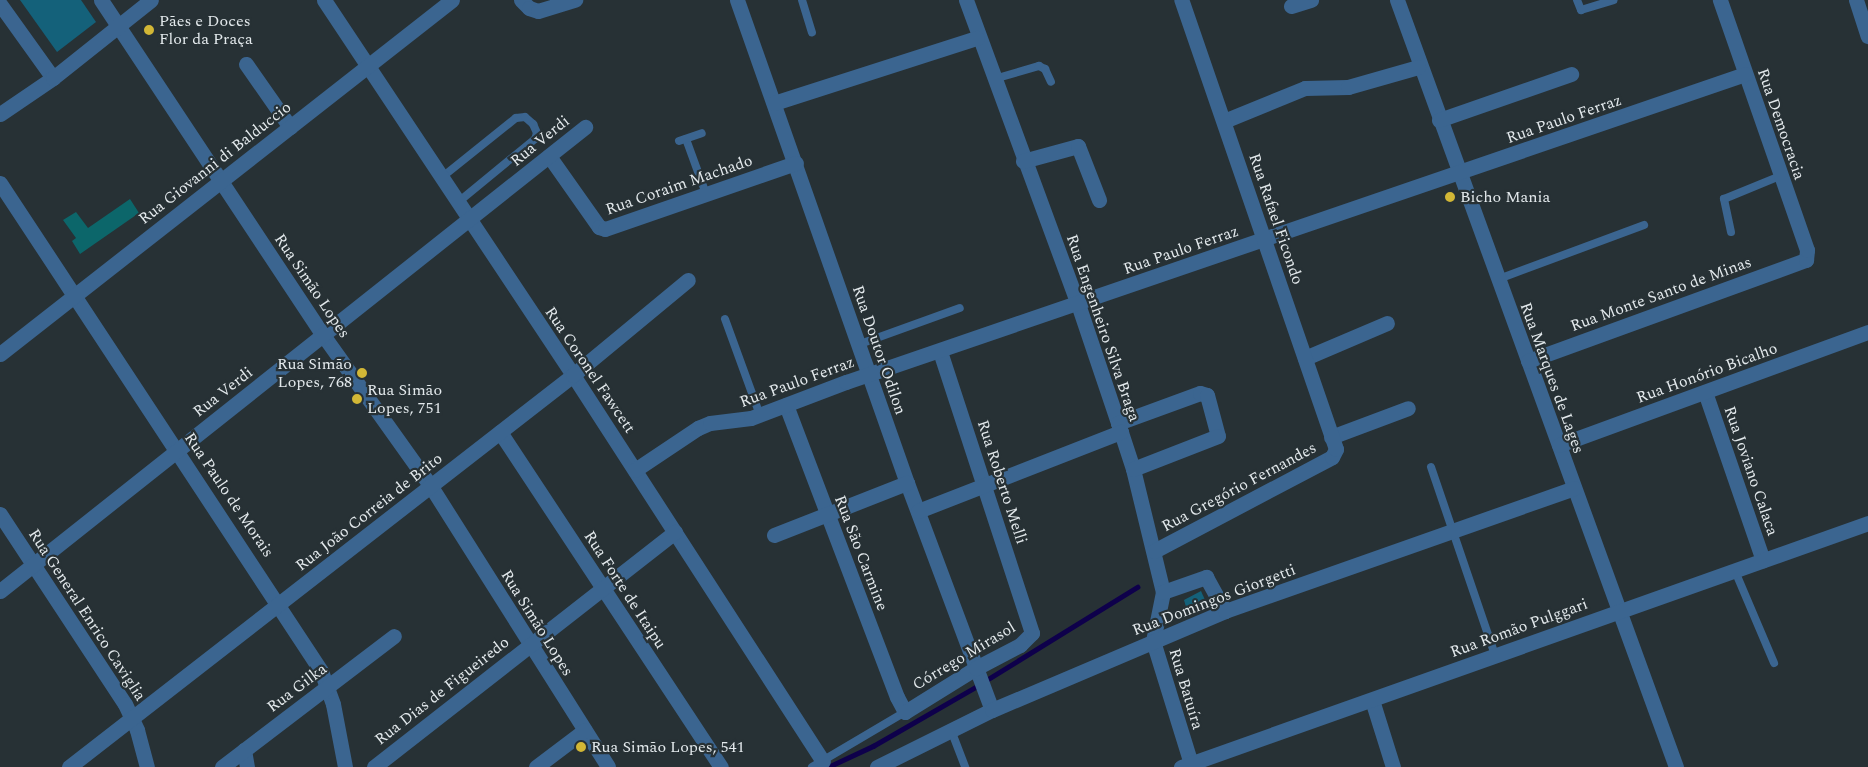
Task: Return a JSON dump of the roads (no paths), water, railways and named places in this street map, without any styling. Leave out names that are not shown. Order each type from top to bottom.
[{"type":"street","name":"Rua Simão Lopes","points":[[101,0],[323,335],[430,485],[528,645],[608,767]]},
{"type":"street","points":[[0,114],[53,78],[151,0]]},
{"type":"street","name":"Rua Coronel Fawcett","points":[[324,0],[469,222],[635,470],[818,764]]},
{"type":"street","name":"Rua Giovanni di Balduccio","points":[[0,354],[452,0]]},
{"type":"street","points":[[521,0],[538,11],[575,0]]},
{"type":"street","name":"Rua Doutor Odilon","points":[[737,0],[860,344],[907,483],[992,710]]},
{"type":"street","name":"Rua Engenheiro Silva Braga","points":[[966,0],[1023,161],[1078,304],[1133,468],[1163,592]]},
{"type":"street","name":"Rua Rafael Ficondo","points":[[1181,0],[1334,443]]},
{"type":"street","points":[[1291,6],[1311,0]]},
{"type":"street","name":"Rua Marques de Lages","points":[[1396,0],[1418,67],[1559,445],[1676,767]]},
{"type":"street","name":"Rua Democracia","points":[[1720,0],[1807,250],[1806,260]]},
{"type":"street","points":[[1856,0],[1868,36]]},
{"type":"street","points":[[0,4],[53,78]]},
{"type":"street","points":[[774,103],[978,38]]},
{"type":"street","points":[[246,64],[290,127]]},
{"type":"street","points":[[1224,122],[1305,88],[1348,87],[1418,67]]},
{"type":"street","points":[[1439,120],[1571,74]]},
{"type":"street","name":"Rua Paulo Ferraz","points":[[635,470],[698,428],[760,415],[869,374],[1458,174],[1745,74]]},
{"type":"street","name":"Rua Verdi","points":[[0,591],[469,222],[585,127]]},
{"type":"street","points":[[1023,161],[1078,146],[1098,200]]},
{"type":"street","name":"Rua Coraim Machado","points":[[549,156],[599,227],[605,229],[796,163]]},
{"type":"street","name":"Rua Paulo de Morais","points":[[0,183],[280,604],[329,686],[345,767]]},
{"type":"street","name":"Rua Monte Santo de Minas","points":[[1528,361],[1806,260]]},
{"type":"street","name":"Rua João Correia de Brito","points":[[68,767],[573,375],[688,280]]},
{"type":"street","points":[[1305,358],[1386,323]]},
{"type":"street","name":"Rua Honório Bicalho","points":[[1559,445],[1868,332]]},
{"type":"street","name":"Rua Roberto Melli","points":[[940,351],[1031,624]]},
{"type":"street","name":"Rua Joviano Calaca","points":[[1705,392],[1763,560]]},
{"type":"street","points":[[918,511],[985,486],[1200,393],[1207,395],[1218,436],[1133,468]]},
{"type":"street","name":"Rua São Carmine","points":[[786,405],[897,697],[905,712]]},
{"type":"street","name":"Rua Gregório Fernandes","points":[[1154,551],[1332,457],[1334,443],[1408,408]]},
{"type":"street","name":"Rua Forte de Itaipu","points":[[500,432],[721,767]]},
{"type":"street","points":[[774,535],[907,483]]},
{"type":"street","name":"Rua Domingos Giorgetti","points":[[877,767],[992,710],[1224,611],[1574,488]]},
{"type":"street","name":"Rua General Enrico Caviglia","points":[[0,514],[132,717],[147,767]]},
{"type":"street","name":"Rua Romão Pulggari","points":[[1188,766],[1868,523]]},
{"type":"street","name":"Rua Dias de Figueiredo","points":[[374,767],[675,532]]},
{"type":"street","points":[[1163,592],[1206,577],[1224,611]]},
{"type":"street","name":"Rua Batuíra","points":[[1163,592],[1153,641],[1188,766]]},
{"type":"street","name":"Córrego Mirasol","points":[[905,712],[1029,639],[1031,624]]},
{"type":"street","name":"Rua Gilka","points":[[222,767],[394,636]]},
{"type":"street","points":[[1372,700],[1393,767]]},
{"type":"street","points":[[536,767],[585,730]]},
{"type":"street","points":[[244,750],[247,767]]},
{"type":"lane","points":[[802,0],[812,32]]},
{"type":"lane","points":[[1576,0],[1580,10],[1613,0]]},
{"type":"lane","points":[[993,79],[1039,66],[1045,69],[1051,82]]},
{"type":"lane","points":[[441,178],[516,118],[525,118],[533,124],[535,139],[457,202]]},
{"type":"lane","points":[[702,133],[683,140],[706,194]]},
{"type":"lane","points":[[1730,232],[1724,199],[1780,176]]},
{"type":"lane","points":[[1496,280],[1644,225]]},
{"type":"lane","points":[[860,344],[960,308]]},
{"type":"lane","points":[[725,319],[760,415]]},
{"type":"lane","points":[[1431,467],[1496,655]]},
{"type":"lane","points":[[1735,571],[1774,663]]},
{"type":"lane","points":[[818,764],[905,712]]},
{"type":"lane","points":[[951,730],[965,767]]},
{"type":"waterway","points":[[985,681],[1137,587]]},
{"type":"waterway","points":[[828,767],[873,746],[979,685]]},
{"type":"place","name":"Pães e Doces Flor da Praça","points":[[149,30]]},
{"type":"place","name":"Bicho Mania","points":[[1450,197]]},
{"type":"place","name":"Rua Simão Lopes, 768","points":[[362,373]]},
{"type":"place","name":"Rua Simão Lopes, 751","points":[[357,399]]},
{"type":"place","name":"Rua Simão Lopes, 541","points":[[581,747]]}]
